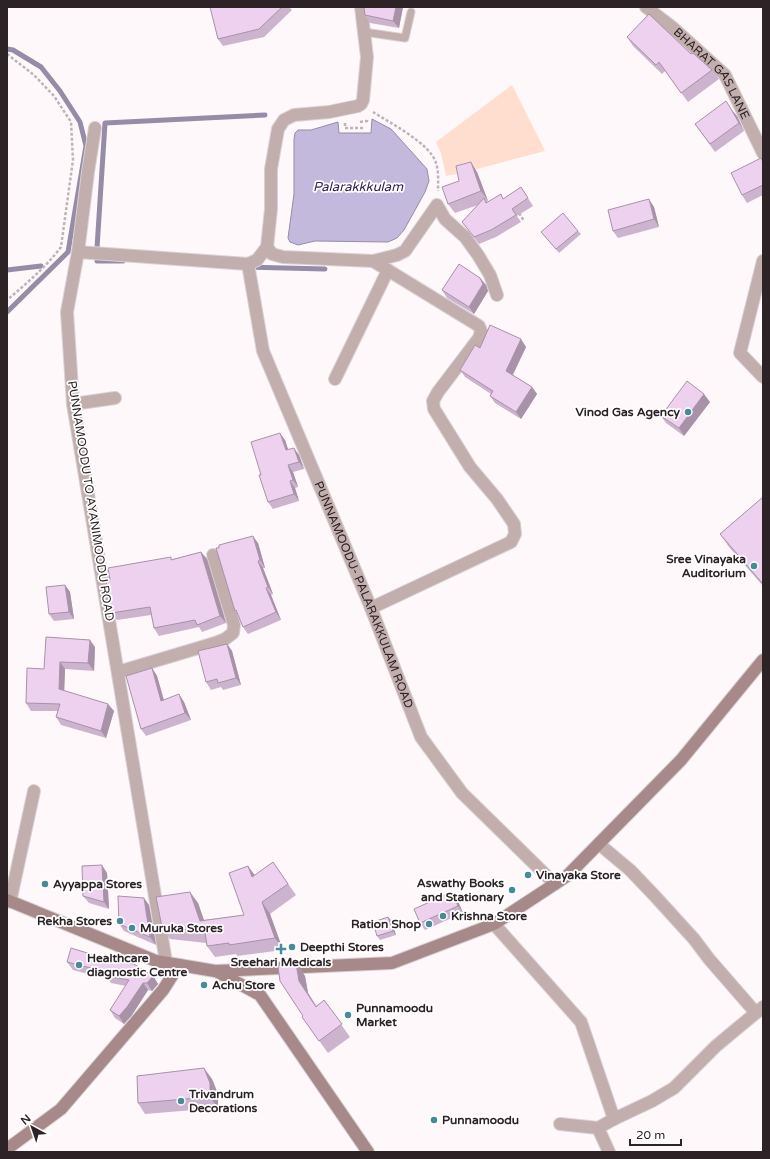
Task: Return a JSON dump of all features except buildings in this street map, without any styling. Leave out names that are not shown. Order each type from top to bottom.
[{"type":"main road","points":[[9,901],[156,960],[215,971],[392,963],[494,924],[567,876],[681,760],[763,660]]},
{"type":"main road","points":[[7,1149],[61,1109],[163,990],[179,965]]},
{"type":"main road","points":[[215,971],[260,995],[368,1152]]},
{"type":"street","points":[[78,252],[248,265],[257,260],[267,247],[271,209],[271,169],[278,129],[284,120],[294,115],[329,112],[361,104],[363,100],[367,57],[361,7]]},
{"type":"street","name":"BHARAT GAS LANE","points":[[646,7],[672,27],[725,75],[763,153]]},
{"type":"street","name":"PUNNAMOODU TO AYANIMOODU ROAD","points":[[95,128],[78,252],[67,312],[74,404],[166,962]]},
{"type":"street","points":[[267,247],[272,254],[283,257],[373,261],[405,251],[437,205],[445,219],[465,237],[478,255],[490,275],[497,295]]},
{"type":"street","points":[[429,217],[445,219]]},
{"type":"street","points":[[371,608],[511,542],[515,534],[514,524],[510,517],[498,499],[470,467],[434,409],[433,401],[438,392],[479,338],[481,331],[479,326],[373,261]]},
{"type":"street","points":[[763,261],[740,353],[763,377]]},
{"type":"street","name":"PUNNAMOODU- PALARAKKULAM ROAD","points":[[248,265],[263,352],[371,608],[421,736],[462,793],[555,884]]},
{"type":"street","points":[[334,379],[361,328],[388,270]]},
{"type":"street","points":[[74,404],[115,398]]},
{"type":"street","points":[[118,672],[225,639],[233,633],[234,625],[213,555]]},
{"type":"street","points":[[9,901],[34,790]]},
{"type":"street","points":[[560,1124],[598,1128],[603,1124],[652,1101],[674,1088],[716,1046],[759,1010],[709,959],[694,939],[630,870],[598,844]]},
{"type":"street","points":[[494,924],[581,1022],[614,1119]]},
{"type":"street","points":[[598,1128],[609,1152]]},
{"type":"lane","points":[[364,32],[405,38],[411,12]]},
{"type":"path","points":[[7,54],[34,74],[54,96],[71,122],[73,160],[61,247],[26,284],[7,300]]},
{"type":"path","points":[[361,104],[416,140],[432,154],[436,163],[438,174],[437,205]]},
{"type":"path","points":[[345,123],[346,128],[364,128]]},
{"type":"path","points":[[517,209],[524,221]]},
{"type":"shaded area","points":[[512,85],[545,151],[446,176],[441,153],[436,142]]},
{"type":"water","name":"Palarakkkulam","points":[[372,119],[391,129],[427,169],[429,181],[425,192],[404,230],[397,238],[388,242],[315,241],[298,245],[290,242],[288,238],[294,194],[295,133],[298,130],[311,130],[338,122],[339,133],[371,133]]},
{"type":"waterway","points":[[7,49],[13,50],[41,67],[60,91],[80,122],[86,146],[68,252],[7,312]]},
{"type":"waterway","points":[[97,248],[105,123],[265,115]]},
{"type":"waterway","points":[[97,261],[123,261]]},
{"type":"waterway","points":[[7,270],[41,266]]},
{"type":"waterway","points":[[248,267],[325,269]]},
{"type":"place","name":"Vinod Gas Agency","points":[[688,412]]},
{"type":"place","name":"Sree Vinayaka Auditorium","points":[[754,566]]},
{"type":"place","name":"Vinayaka Store","points":[[528,875]]},
{"type":"place","name":"Ayyappa Stores","points":[[45,884]]},
{"type":"place","name":"Aswathy Books and Stationary","points":[[512,890]]},
{"type":"place","name":"Krishna Store","points":[[443,916]]},
{"type":"place","name":"Rekha Stores","points":[[120,921]]},
{"type":"place","name":"Ration Shop","points":[[429,924]]},
{"type":"place","name":"Muruka Stores","points":[[132,928]]},
{"type":"place","name":"Deepthi Stores","points":[[292,947]]},
{"type":"place","name":"Sreehari Medicals","points":[[281,949]]},
{"type":"place","name":"Healthcare diagnostic Centre","points":[[79,965]]},
{"type":"place","name":"Achu Store","points":[[204,985]]},
{"type":"place","name":"Punnamoodu Market","points":[[348,1015]]},
{"type":"place","name":"Trivandrum Decorations","points":[[181,1101]]},
{"type":"place","name":"Punnamoodu","points":[[434,1120]]}]
